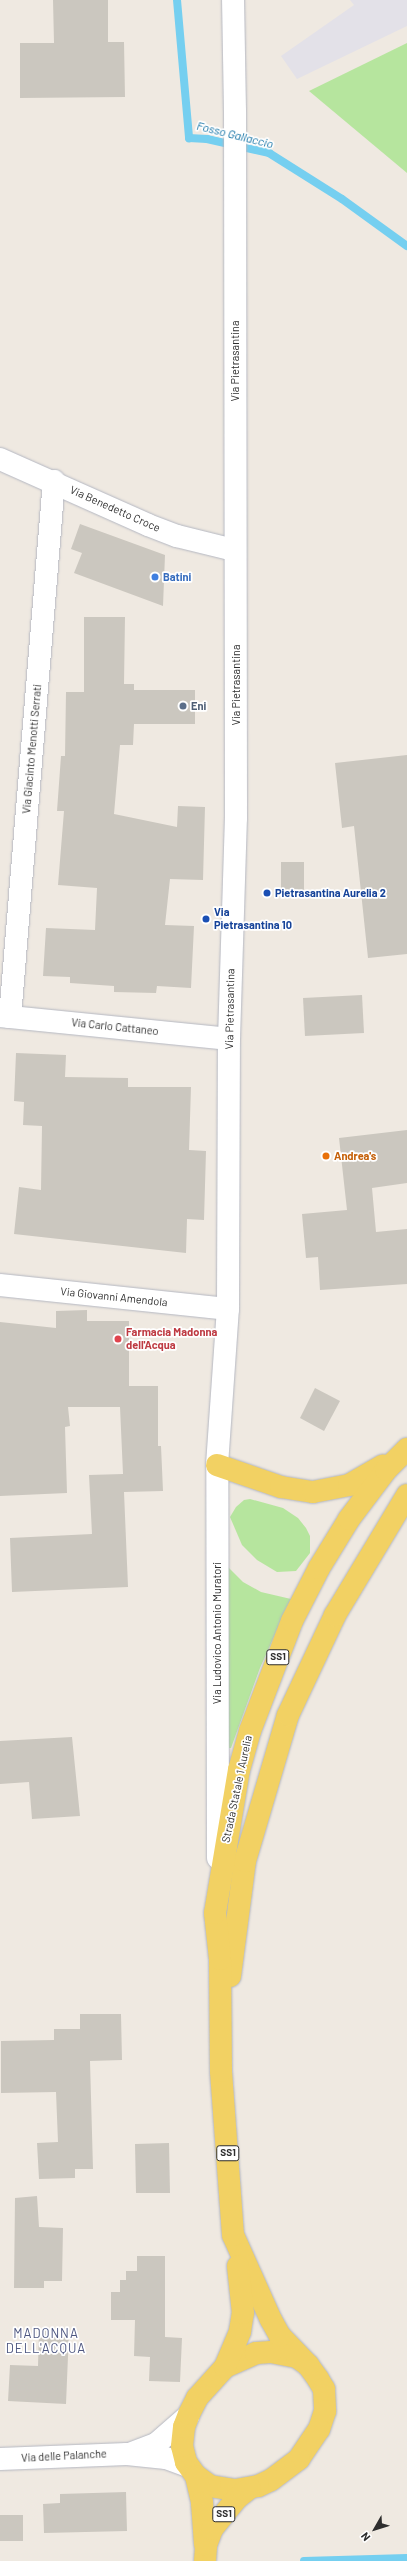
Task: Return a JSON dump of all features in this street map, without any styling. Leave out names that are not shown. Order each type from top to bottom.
[{"type":"main road","points":[[217,1465],[281,1487],[313,1492],[327,1491],[366,1477],[407,1448]]},
{"type":"main road","name":"Strada Statale 1 Aurelia","points":[[308,2365],[280,2336],[271,2320],[233,2235],[221,2051],[220,1959],[215,1913],[239,1770],[250,1731],[292,1621],[319,1568],[349,1519],[386,1470],[407,1448]]},
{"type":"main road","name":"Strada Statale 1 Aurelia","points":[[221,2051],[245,1861],[288,1715],[334,1615],[407,1495]]},
{"type":"main road","points":[[205,2553],[202,2503],[182,2446],[184,2427],[197,2398],[225,2367],[240,2331],[243,2313],[233,2235]]},
{"type":"main road","points":[[192,2471],[210,2486],[235,2490],[250,2488],[271,2480],[299,2459],[319,2429],[325,2411],[324,2389],[308,2365],[297,2357],[271,2352],[256,2353],[225,2367]]},
{"type":"main road","name":"SS1","points":[[205,2553],[221,2517],[237,2498],[250,2488]]},
{"type":"street","name":"Via Pietrasantina","points":[[224,1370],[228,1309],[229,1038],[236,810],[234,550],[235,112],[233,0]]},
{"type":"street","name":"Via Benedetto Croce","points":[[0,458],[54,481],[148,525],[178,536],[234,550]]},
{"type":"street","name":"Via Giacinto Menotti Serrati","points":[[5,1017],[54,481]]},
{"type":"street","name":"Via Carlo Cattaneo","points":[[5,1017],[229,1038]]},
{"type":"street","name":"Via Giovanni Amendola","points":[[0,1285],[228,1309]]},
{"type":"street","name":"Via Ludovico Antonio Muratori","points":[[218,1896],[217,1465],[224,1370]]},
{"type":"street","name":"Via delle Palanche","points":[[127,2454],[156,2444],[188,2416]]},
{"type":"street","name":"Via delle Palanche","points":[[0,2459],[127,2454],[166,2458],[192,2471]]},
{"type":"shaded area","points":[[350,0],[407,0],[407,26],[297,79],[281,56],[354,5]]},
{"type":"green space","points":[[407,43],[407,173],[309,91]]},
{"type":"green space","points":[[250,1499],[283,1508],[298,1518],[306,1528],[310,1536],[310,1553],[296,1571],[277,1572],[257,1560],[242,1545],[230,1517],[236,1507],[244,1500]]},
{"type":"green space","points":[[227,1566],[243,1582],[261,1592],[291,1599],[260,1668],[231,1748],[226,1748]]},
{"type":"building","points":[[53,0],[108,0],[108,42],[124,42],[125,97],[20,98],[20,43],[54,43]]},
{"type":"building","points":[[80,524],[165,555],[163,606],[74,573],[82,553],[71,549]]},
{"type":"building","points":[[84,617],[125,617],[124,684],[134,684],[134,690],[195,690],[195,724],[134,724],[133,745],[120,745],[114,814],[177,827],[178,806],[205,807],[203,880],[170,879],[165,925],[194,926],[191,988],[157,986],[156,993],[114,992],[114,986],[70,983],[70,977],[43,976],[46,928],[95,930],[97,888],[58,885],[64,811],[57,811],[61,756],[65,756],[66,692],[84,692]]},
{"type":"building","points":[[407,755],[407,954],[368,958],[354,826],[342,828],[335,763]]},
{"type":"building","points":[[281,862],[304,862],[304,895],[281,892]]},
{"type":"building","points":[[362,995],[364,1033],[305,1036],[303,998]]},
{"type":"building","points":[[16,1053],[66,1055],[65,1077],[128,1078],[128,1087],[191,1087],[189,1150],[206,1151],[204,1220],[187,1219],[186,1253],[14,1234],[19,1187],[41,1190],[42,1126],[23,1125],[24,1102],[14,1101]]},
{"type":"building","points":[[407,1130],[407,1183],[372,1188],[376,1232],[407,1229],[407,1284],[320,1290],[318,1257],[306,1258],[302,1214],[347,1210],[339,1138]]},
{"type":"building","points":[[87,1310],[87,1321],[129,1321],[129,1386],[158,1386],[158,1446],[161,1446],[163,1491],[124,1492],[128,1587],[12,1592],[10,1538],[92,1534],[89,1475],[123,1474],[120,1407],[68,1407],[70,1426],[65,1427],[67,1493],[0,1496],[0,1322],[56,1328],[56,1311]]},
{"type":"building","points":[[315,1388],[340,1401],[324,1431],[300,1418]]},
{"type":"building","points":[[72,1737],[80,1816],[32,1819],[29,1782],[0,1784],[0,1741]]},
{"type":"building","points":[[80,2014],[121,2014],[122,2060],[90,2061],[93,2169],[75,2169],[75,2178],[39,2179],[37,2143],[58,2142],[56,2092],[1,2093],[1,2041],[54,2040],[54,2029],[80,2029]]},
{"type":"building","points":[[169,2143],[170,2193],[136,2193],[135,2144]]},
{"type":"building","points":[[37,2196],[39,2227],[63,2228],[62,2281],[44,2281],[44,2288],[14,2288],[15,2198]]},
{"type":"building","points":[[137,2256],[165,2256],[165,2337],[182,2338],[180,2382],[149,2381],[150,2357],[134,2356],[135,2320],[111,2320],[111,2292],[120,2292],[120,2280],[126,2280],[126,2271],[137,2271]]},
{"type":"building","points":[[39,2330],[69,2332],[66,2404],[8,2401],[10,2365],[38,2366]]},
{"type":"building","points":[[126,2492],[127,2531],[44,2533],[43,2504],[60,2503],[60,2494]]},
{"type":"building","points":[[0,2515],[23,2515],[23,2541],[0,2541]]},
{"type":"waterway","name":"Fosso Gallaccio","points":[[177,0],[189,138],[207,139],[269,153],[342,199],[407,246]]},
{"type":"waterway","points":[[304,2561],[407,2558]]},
{"type":"place","name":"Batini","points":[[155,577]]},
{"type":"place","name":"Eni","points":[[183,706]]},
{"type":"place","name":"Pietrasantina Aurelia 2","points":[[267,893]]},
{"type":"place","name":"Via Pietrasantina 10","points":[[206,919]]},
{"type":"place","name":"Andrea's","points":[[326,1156]]},
{"type":"place","name":"Farmacia Madonna dell'Acqua","points":[[118,1339]]},
{"type":"district","name":"MADONNA DELL'ACQUA","points":[[46,2342]]}]
